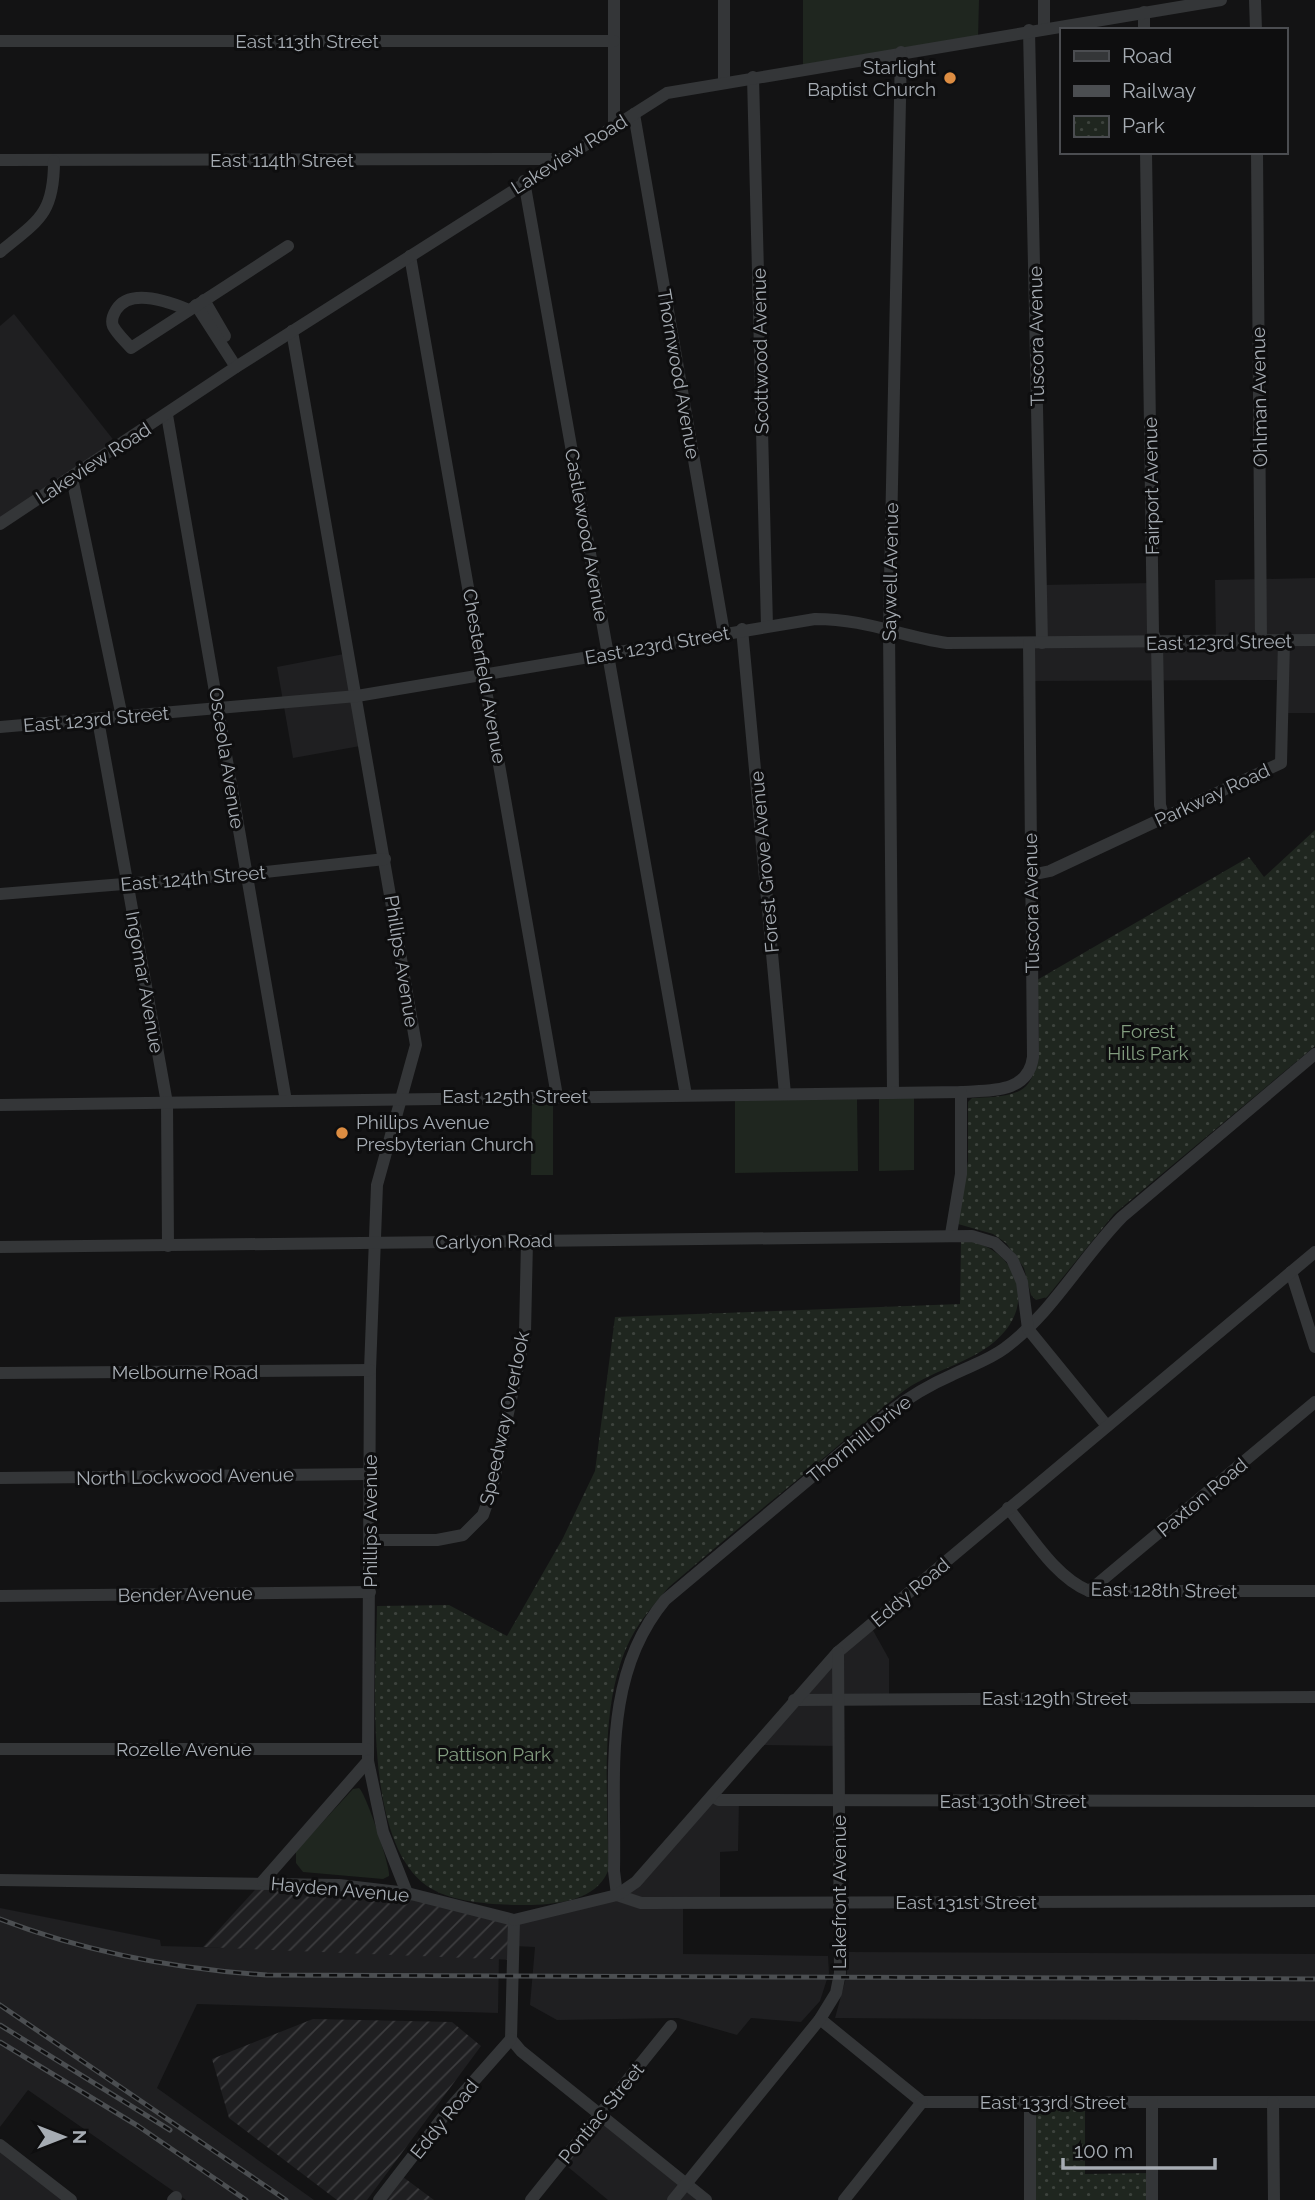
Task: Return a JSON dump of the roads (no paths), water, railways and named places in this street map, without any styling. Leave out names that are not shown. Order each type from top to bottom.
[{"type":"street","points":[[614,0],[614,127]]},
{"type":"street","points":[[724,0],[724,82]]},
{"type":"street","points":[[1044,0],[1044,27]]},
{"type":"street","name":"Lakeview Road","points":[[0,524],[239,365],[524,181],[667,93],[1144,12],[1182,3],[1221,0]]},
{"type":"street","points":[[1255,0],[1256,28]]},
{"type":"street","points":[[1144,12],[1144,28]]},
{"type":"street","name":"Tuscora Avenue","points":[[1026,1077],[1033,1057],[1031,874],[1036,643],[1029,30]]},
{"type":"street","name":"East 113th Street","points":[[0,41],[614,41]]},
{"type":"street","name":"Saywell Avenue","points":[[893,1093],[889,629],[901,52]]},
{"type":"street","name":"Scottwood Avenue","points":[[753,77],[767,626]]},
{"type":"street","name":"Thornwood Avenue","points":[[634,114],[724,633]]},
{"type":"street","name":"Fairport Avenue","points":[[1146,154],[1153,633],[1157,643],[1160,805],[1164,818]]},
{"type":"street","name":"Ohlman Avenue","points":[[1257,154],[1261,641]]},
{"type":"street","name":"East 114th Street","points":[[0,160],[563,159]]},
{"type":"street","points":[[0,252],[37,222],[48,205],[54,190],[54,161]]},
{"type":"street","name":"Castlewood Avenue","points":[[524,181],[686,1095]]},
{"type":"street","points":[[239,365],[196,305],[162,299],[129,300],[118,306],[112,317],[113,326],[131,348],[196,305],[288,246]]},
{"type":"street","name":"Chesterfield Avenue","points":[[410,256],[557,1096]]},
{"type":"street","name":"Phillips Avenue","points":[[292,331],[416,1045],[377,1185],[370,1370],[368,1755],[377,1813],[407,1893]]},
{"type":"street","name":"Osceola Avenue","points":[[167,415],[286,1101]]},
{"type":"street","points":[[72,478],[122,717]]},
{"type":"street","name":"East 123rd Street","points":[[0,727],[357,696],[485,676],[742,629],[842,619],[889,629],[910,638],[947,643],[1315,640]]},
{"type":"street","name":"Forest Grove Avenue","points":[[742,629],[785,1094]]},
{"type":"street","name":"Parkway Road","points":[[1031,874],[1049,871],[1281,763],[1283,641]]},
{"type":"street","name":"Ingomar Avenue","points":[[98,720],[167,1103],[168,1246]]},
{"type":"street","name":"East 124th Street","points":[[0,894],[247,874],[385,859]]},
{"type":"street","name":"Thornhill Drive","points":[[618,1895],[614,1871],[618,1707],[626,1669],[653,1614],[678,1588],[888,1413],[924,1388],[991,1357],[1028,1329],[1060,1295],[1095,1245],[1122,1217],[1315,1054]]},
{"type":"street","name":"East 125th Street","points":[[0,1105],[400,1097],[961,1092],[1003,1089],[1026,1077]]},
{"type":"street","points":[[951,1234],[961,1174],[961,1092]]},
{"type":"street","name":"Carlyon Road","points":[[0,1247],[951,1234],[988,1239],[1003,1249],[1018,1268],[1028,1329]]},
{"type":"street","name":"Speedway Overlook","points":[[370,1540],[438,1540],[463,1535],[483,1514],[492,1489],[525,1333],[527,1241]]},
{"type":"street","name":"Eddy Road","points":[[514,1920],[618,1895],[636,1882],[838,1652],[1315,1252]]},
{"type":"street","points":[[1291,1272],[1315,1347]]},
{"type":"street","points":[[1028,1329],[1107,1426]]},
{"type":"street","name":"Melbourne Road","points":[[0,1373],[370,1370]]},
{"type":"street","name":"Paxton Road","points":[[1089,1591],[1315,1402]]},
{"type":"street","name":"North Lockwood Avenue","points":[[0,1478],[370,1474]]},
{"type":"street","name":"East 128th Street","points":[[1008,1508],[1061,1572],[1073,1584],[1089,1591],[1315,1591]]},
{"type":"street","name":"Bender Avenue","points":[[0,1596],[370,1592]]},
{"type":"street","name":"Lakefront Avenue","points":[[673,2200],[820,2019],[839,1986],[838,1652]]},
{"type":"street","name":"East 129th Street","points":[[794,1700],[1315,1697]]},
{"type":"street","name":"Rozelle Avenue","points":[[0,1749],[368,1755]]},
{"type":"street","points":[[263,1881],[368,1755]]},
{"type":"street","name":"East 130th Street","points":[[712,1796],[719,1800],[1315,1801]]},
{"type":"street","name":"Hayden Avenue","points":[[0,1880],[263,1881],[339,1885],[407,1893],[514,1920]]},
{"type":"street","name":"East 131st Street","points":[[618,1895],[641,1903],[1315,1901]]},
{"type":"street","points":[[514,1920],[511,2039],[521,2052],[706,2200]]},
{"type":"street","points":[[820,2019],[922,2102],[844,2200]]},
{"type":"street","name":"Pontiac Street","points":[[531,2200],[671,2026]]},
{"type":"street","name":"Eddy Road","points":[[379,2200],[450,2108],[511,2039]]},
{"type":"street","name":"East 133rd Street","points":[[922,2102],[1315,2102]]},
{"type":"street","points":[[1030,2102],[1030,2200]]},
{"type":"street","points":[[1152,2102],[1152,2200]]},
{"type":"street","points":[[1273,2102],[1274,2200]]},
{"type":"street","points":[[0,2145],[71,2200]]},
{"type":"railway","points":[[0,1919],[65,1941],[131,1957],[267,1975],[1315,1979]]},
{"type":"railway","points":[[0,2005],[286,2200]]},
{"type":"railway","points":[[0,2025],[170,2130]]},
{"type":"railway","points":[[0,2042],[138,2126],[246,2200]]},
{"type":"place","name":"Starlight Baptist Church","points":[[950,78]]},
{"type":"place","name":"Phillips Avenue Presbyterian Church","points":[[342,1133]]},
{"type":"park label","name":"Forest Hills Park","points":[[1148,1042]]},
{"type":"park label","name":"Pattison Park","points":[[494,1754]]}]
